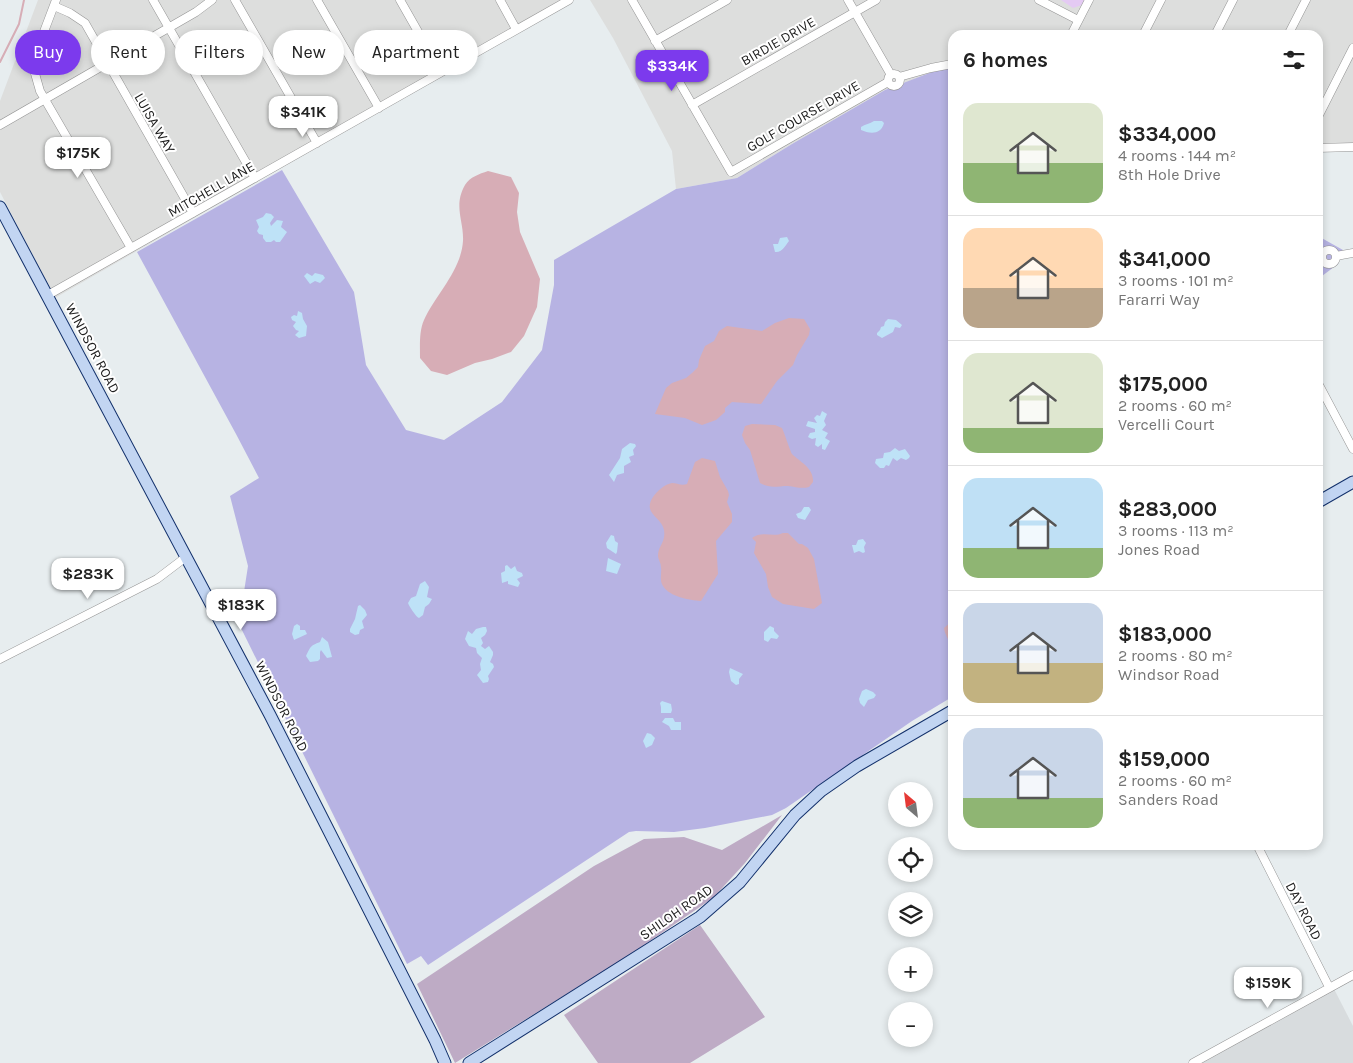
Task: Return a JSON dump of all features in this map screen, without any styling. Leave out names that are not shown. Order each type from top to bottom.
[{"type":"main road","name":"WINDSOR ROAD","points":[[0,208],[270,715],[435,1040],[444,1063]]},
{"type":"main road","points":[[1323,499],[1353,482]]},
{"type":"main road","name":"SHILOH ROAD","points":[[469,1063],[700,917],[740,882],[794,815],[821,791],[857,766],[948,714]]},
{"type":"street","points":[[153,0],[254,178]]},
{"type":"street","points":[[165,30],[212,0]]},
{"type":"street","points":[[235,0],[317,143]]},
{"type":"street","points":[[317,0],[379,108]]},
{"type":"street","points":[[400,0],[417,30]]},
{"type":"street","points":[[500,0],[516,29]]},
{"type":"street","name":"MITCHELL LANE","points":[[478,51],[569,0]]},
{"type":"street","points":[[632,0],[692,104]]},
{"type":"street","points":[[655,41],[727,0]]},
{"type":"street","points":[[848,0],[893,78]]},
{"type":"street","name":"BIRDIE DRIVE","points":[[692,104],[876,0]]},
{"type":"street","points":[[1039,0],[1078,20]]},
{"type":"street","points":[[1073,30],[1089,0]]},
{"type":"street","points":[[1146,30],[1161,0]]},
{"type":"street","points":[[1218,30],[1233,0]]},
{"type":"street","points":[[1291,30],[1306,0]]},
{"type":"street","points":[[55,3],[37,50],[34,70],[45,98],[131,248]]},
{"type":"street","name":"LUISA WAY","points":[[55,3],[85,23],[91,34]]},
{"type":"street","points":[[1323,107],[1353,48]]},
{"type":"street","name":"GOLF COURSE DRIVE","points":[[692,104],[731,172],[893,78],[948,65]]},
{"type":"street","points":[[0,125],[91,72]]},
{"type":"street","name":"LUISA WAY","points":[[114,75],[193,213]]},
{"type":"street","name":"MITCHELL LANE","points":[[48,295],[436,75]]},
{"type":"street","points":[[1323,148],[1353,147]]},
{"type":"street","points":[[1323,254],[1325,251],[1332,251],[1336,256],[1353,253]]},
{"type":"street","points":[[1323,392],[1353,449]]},
{"type":"street","points":[[0,658],[157,579],[186,557]]},
{"type":"street","name":"DAY ROAD","points":[[1260,850],[1329,988]]},
{"type":"street","points":[[1193,1063],[1353,975]]},
{"type":"shaded area","points":[[38,0],[574,0],[478,55],[478,30],[354,30],[354,75],[443,75],[55,298],[0,192],[0,101],[15,61],[15,75],[81,75],[81,30],[27,30]]},
{"type":"shaded area","points":[[590,0],[1353,0],[1353,150],[1323,152],[1323,30],[948,30],[948,69],[940,70],[885,90],[737,178],[676,189],[672,151],[613,38]]},
{"type":"shaded area","points":[[1061,0],[1084,0],[1082,5],[1073,8]]},
{"type":"shaded area","points":[[940,69],[948,69],[948,699],[912,721],[786,808],[772,815],[674,832],[629,832],[428,965],[421,956],[407,964],[239,624],[248,566],[230,496],[259,478],[137,252],[282,170],[354,292],[366,365],[406,430],[444,440],[502,402],[542,350],[554,285],[554,260],[676,189],[737,178],[885,90]]},
{"type":"shaded area","points":[[488,171],[511,177],[519,193],[517,212],[520,232],[540,279],[537,307],[524,336],[511,352],[475,363],[447,375],[431,371],[420,358],[421,329],[429,310],[458,262],[463,241],[459,207],[465,185],[469,180]]},
{"type":"shaded area","points":[[1323,239],[1343,250],[1338,264],[1323,275]]},
{"type":"shaded area","points":[[789,318],[804,319],[810,329],[809,335],[793,365],[777,381],[761,404],[732,402],[716,420],[702,425],[685,418],[655,414],[666,388],[672,383],[686,378],[698,367],[705,346],[714,341],[719,331],[727,326],[762,331],[775,323]]},
{"type":"shaded area","points":[[752,424],[775,425],[782,428],[792,454],[809,469],[813,477],[813,482],[809,487],[770,487],[760,483],[750,450],[742,435],[745,426]]},
{"type":"shaded area","points":[[702,458],[715,461],[720,477],[728,491],[727,502],[732,514],[732,522],[716,541],[718,574],[701,601],[675,595],[663,586],[658,556],[664,538],[664,530],[651,511],[650,503],[664,486],[672,483],[687,484],[695,462]]},
{"type":"shaded area","points":[[788,533],[799,544],[808,548],[814,559],[822,603],[814,609],[783,604],[772,597],[766,574],[754,553],[756,542],[752,538],[764,534],[775,535]]},
{"type":"shaded area","points":[[948,624],[948,639],[945,632],[944,628]]},
{"type":"shaded area","points":[[782,815],[745,863],[713,898],[628,956],[455,1063],[417,984],[594,866],[644,839],[684,837],[722,850]]},
{"type":"shaded area","points":[[700,925],[765,1017],[690,1063],[598,1063],[564,1015]]},
{"type":"shaded area","points":[[1334,989],[1353,1026],[1353,1063],[1201,1063]]},
{"type":"sand","points":[[874,121],[882,121],[884,123],[878,132],[871,133],[861,130],[861,127]]},
{"type":"sand","points":[[266,213],[274,217],[270,223],[271,226],[277,220],[283,221],[281,227],[287,232],[280,242],[274,240],[266,242],[263,235],[257,231],[259,227],[256,220],[263,217]]},
{"type":"sand","points":[[787,237],[789,241],[785,247],[775,252],[773,244],[778,244],[780,238]]},
{"type":"sand","points":[[307,273],[312,276],[315,273],[323,275],[325,278],[320,283],[315,281],[310,284],[304,276]]},
{"type":"sand","points":[[298,311],[302,313],[307,326],[306,336],[299,338],[295,335],[299,331],[293,326],[296,322],[291,317],[297,316]]},
{"type":"sand","points":[[888,319],[896,320],[902,325],[900,328],[895,327],[893,332],[882,338],[877,333]]},
{"type":"sand","points":[[822,411],[827,414],[824,421],[826,425],[822,430],[828,433],[825,438],[830,441],[825,450],[822,449],[822,444],[818,447],[815,445],[816,438],[808,437],[810,433],[815,432],[815,429],[806,426],[808,421],[817,423],[814,418],[817,415],[820,416]]},
{"type":"sand","points":[[630,443],[636,446],[633,450],[634,455],[629,457],[631,462],[624,466],[624,473],[617,475],[614,482],[609,475],[620,458],[622,449]]},
{"type":"sand","points":[[895,448],[899,451],[905,449],[910,456],[909,458],[906,460],[901,458],[897,461],[893,458],[889,466],[886,465],[884,468],[880,468],[875,463],[876,459],[883,458],[884,453],[890,452]]},
{"type":"sand","points":[[804,507],[809,507],[811,510],[805,520],[798,518],[796,514],[801,512]]},
{"type":"sand","points":[[611,535],[614,536],[615,541],[618,543],[616,554],[607,548],[606,543]]},
{"type":"sand","points":[[863,539],[866,543],[864,547],[865,552],[859,551],[854,553],[852,545],[856,545],[858,540]]},
{"type":"sand","points":[[608,558],[621,564],[617,574],[606,571]]},
{"type":"sand","points":[[507,565],[511,569],[515,566],[517,571],[522,573],[523,576],[517,579],[520,583],[518,587],[508,584],[508,581],[502,583],[501,573],[505,571],[505,566]]},
{"type":"sand","points":[[425,581],[429,587],[427,597],[432,599],[425,607],[423,615],[419,618],[414,614],[408,603],[411,598],[416,596],[420,584]]},
{"type":"sand","points":[[360,605],[367,615],[362,621],[364,628],[360,630],[359,634],[355,635],[350,632],[350,629]]},
{"type":"sand","points":[[297,624],[300,626],[300,630],[305,630],[307,634],[294,640],[292,634],[294,626]]},
{"type":"sand","points":[[770,626],[774,628],[774,631],[779,636],[777,639],[771,638],[768,642],[764,640],[764,632]]},
{"type":"sand","points":[[486,627],[487,631],[481,638],[483,643],[481,646],[485,649],[489,646],[493,652],[490,662],[494,667],[488,676],[488,682],[483,683],[477,675],[481,670],[482,658],[477,653],[476,648],[469,646],[465,639],[468,631],[472,634],[476,629]]},
{"type":"sand","points":[[322,637],[328,642],[332,657],[327,658],[321,650],[320,659],[310,662],[306,656],[311,647],[320,642]]},
{"type":"sand","points":[[730,668],[743,674],[739,679],[739,684],[736,685],[731,681]]},
{"type":"sand","points":[[866,689],[876,695],[868,700],[864,707],[859,699],[862,691]]},
{"type":"sand","points":[[662,701],[671,704],[671,713],[661,713],[660,703]]},
{"type":"sand","points":[[665,718],[673,718],[675,722],[681,722],[681,730],[671,730],[669,726],[662,722]]},
{"type":"sand","points":[[647,733],[655,738],[652,745],[646,748],[643,741]]},
{"type":"waterway","points":[[0,62],[19,24],[24,0]]}]
